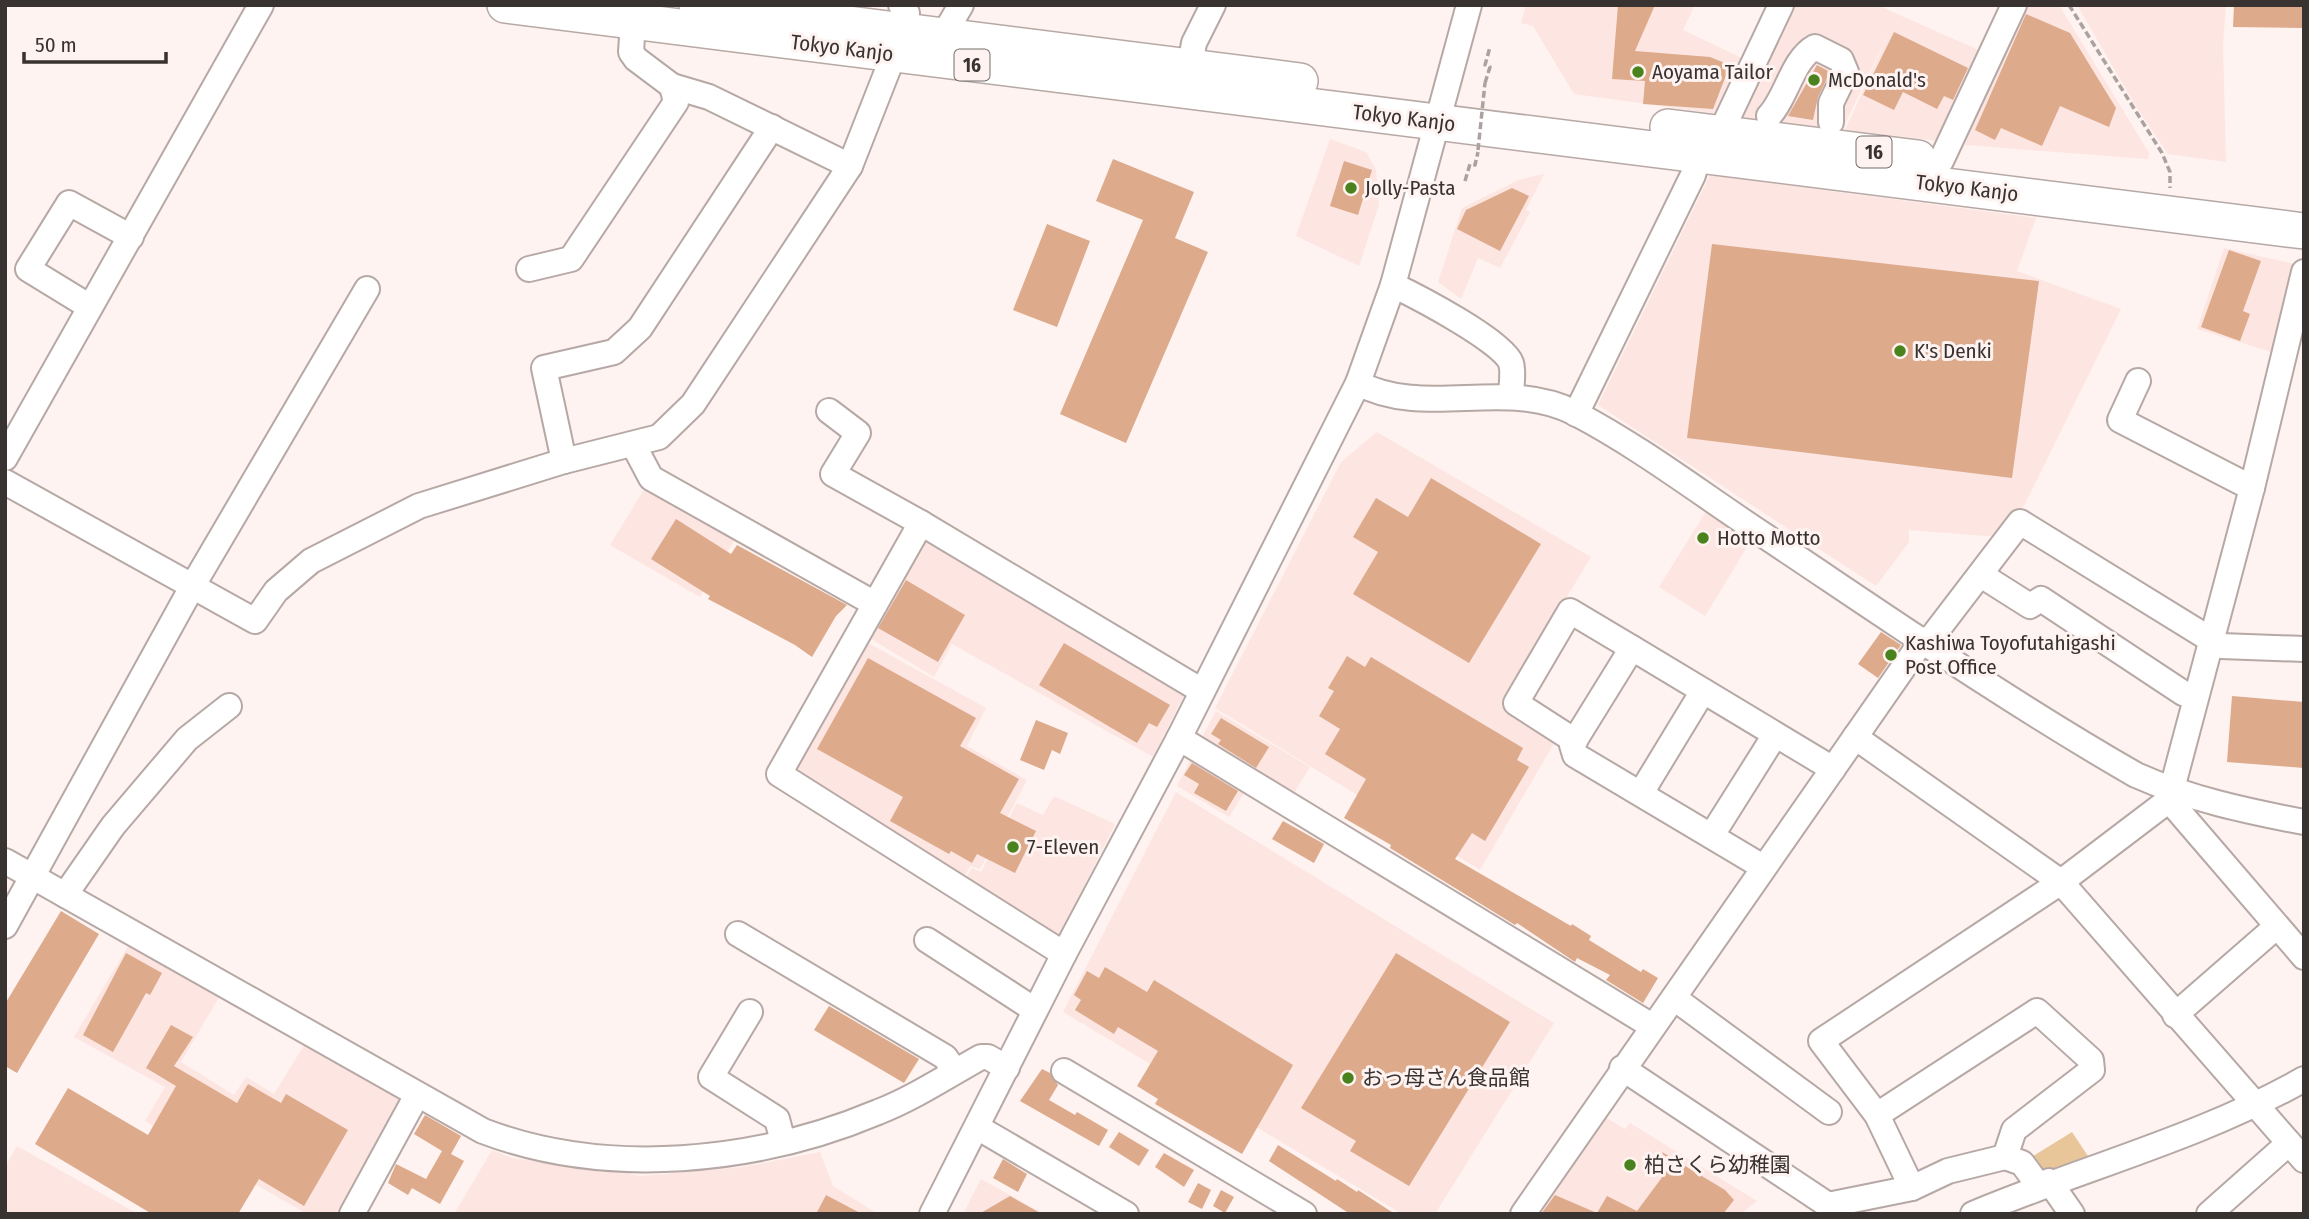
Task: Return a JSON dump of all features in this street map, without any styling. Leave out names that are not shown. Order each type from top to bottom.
[{"type":"highway","name":"Tokyo Kanjo","points":[[505,5],[633,22],[900,30],[1187,79],[1710,144],[2304,231]]},
{"type":"highway","name":"Tokyo Kanjo","points":[[697,5],[943,36],[1187,79]]},
{"type":"highway","name":"Tokyo Kanjo","points":[[1710,144],[1941,161],[2304,206]]},
{"type":"street","points":[[5,458],[261,5]]},
{"type":"street","points":[[943,36],[961,5]]},
{"type":"street","points":[[1187,79],[1194,43],[1213,5]]},
{"type":"street","points":[[932,1214],[1064,954],[1179,738],[1358,383],[1392,285],[1469,5]]},
{"type":"street","points":[[1576,414],[1693,175],[1781,5]]},
{"type":"street","points":[[1941,161],[2014,5]]},
{"type":"street","points":[[633,22],[631,52],[636,59],[672,86],[709,97],[850,166]]},
{"type":"street","points":[[5,482],[255,621],[276,590],[311,561],[419,506],[564,461],[659,437],[694,404],[850,166],[900,30]]},
{"type":"street","points":[[1769,116],[1780,104],[1805,53],[1815,47],[1841,60],[1846,72],[1831,103],[1831,122]]},
{"type":"street","points":[[529,269],[571,259],[676,102],[672,86]]},
{"type":"street","points":[[564,461],[544,368],[614,352],[640,328],[772,127]]},
{"type":"street","points":[[90,307],[28,269],[69,203],[131,237]]},
{"type":"street","points":[[1912,1188],[1877,1115],[1821,1041],[2061,881],[2170,795],[2194,696],[2252,488],[2304,272]]},
{"type":"street","points":[[1392,285],[1431,303],[1502,351],[1511,364],[1511,396]]},
{"type":"street","points":[[5,926],[192,587],[367,289]]},
{"type":"street","points":[[2138,381],[2120,420],[2252,488]]},
{"type":"street","points":[[1358,383],[1392,397],[1511,396],[1554,403],[1638,451],[1922,641],[2095,751],[2170,795],[2304,822]]},
{"type":"street","points":[[829,411],[858,433],[833,474],[921,523],[1202,691]]},
{"type":"street","points":[[633,444],[651,478],[875,604]]},
{"type":"street","points":[[1523,1214],[1622,1068],[1674,998],[1922,641],[1932,637],[2020,522],[2221,646],[2304,649]]},
{"type":"street","points":[[921,523],[779,774],[1064,954]]},
{"type":"street","points":[[1981,575],[2030,606],[2041,599],[2183,693],[2194,696]]},
{"type":"street","points":[[1575,741],[1516,703],[1570,611],[1833,769]]},
{"type":"street","points":[[1632,648],[1572,745],[1575,755],[1763,867]]},
{"type":"street","points":[[1641,793],[1703,691]]},
{"type":"street","points":[[65,895],[113,826],[187,739],[229,706]]},
{"type":"street","points":[[1712,835],[1775,734]]},
{"type":"street","points":[[1855,737],[2061,881],[2296,1152],[2210,1214]]},
{"type":"street","points":[[1179,738],[1652,1026]]},
{"type":"street","points":[[2170,795],[2276,927],[2304,957]]},
{"type":"street","points":[[5,861],[417,1095],[483,1131],[512,1142],[581,1155],[678,1157],[731,1153],[783,1142],[879,1112],[981,1057],[988,1057],[1007,1068]]},
{"type":"street","points":[[2175,1015],[2276,927]]},
{"type":"street","points":[[738,934],[945,1058],[955,1071]]},
{"type":"street","points":[[927,940],[1035,1010]]},
{"type":"street","points":[[1674,998],[1829,1112]]},
{"type":"street","points":[[1877,1115],[2037,1011],[2091,1060],[2092,1070],[2014,1129],[2005,1157]]},
{"type":"street","points":[[750,1012],[711,1077],[777,1119],[783,1142]]},
{"type":"street","points":[[1622,1068],[1828,1205],[1912,1188],[1948,1171],[2005,1157],[2022,1163],[2071,1214]]},
{"type":"street","points":[[1064,1071],[1304,1214]]},
{"type":"street","points":[[1973,1214],[2044,1184],[2255,1107],[2304,1079]]},
{"type":"street","points":[[352,1214],[417,1095]]},
{"type":"street","points":[[977,1127],[1126,1214]]},
{"type":"path","points":[[2069,5],[2162,153],[2170,172],[2170,191]]},
{"type":"path","points":[[1465,181],[1470,164],[1475,165],[1478,149],[1485,83],[1490,67],[1485,65],[1490,47]]},
{"type":"shaded area","points":[[1526,5],[1695,5],[1683,30],[1746,60],[1720,114],[1574,94],[1533,26],[1521,23]]},
{"type":"shaded area","points":[[1788,5],[1877,5],[1983,52],[1940,141],[1845,130],[1890,31],[1842,130],[1737,117]]},
{"type":"shaded area","points":[[2024,5],[2059,5],[2149,153],[2148,159],[1965,145],[1984,92]]},
{"type":"shaded area","points":[[2077,5],[2226,5],[2223,44],[2226,162],[2168,154],[2135,105]]},
{"type":"shaded area","points":[[1330,139],[1366,152],[1376,170],[1379,205],[1359,266],[1296,236]]},
{"type":"shaded area","points":[[1544,174],[1526,210],[1530,212],[1500,268],[1478,258],[1461,299],[1438,282],[1462,208],[1518,180]]},
{"type":"shaded area","points":[[1710,175],[2036,218],[2017,271],[2121,309],[2025,504],[1999,537],[1909,530],[1909,542],[1876,586],[1598,405]]},
{"type":"shaded area","points":[[2224,248],[2299,265],[2278,354],[2197,329]]},
{"type":"shaded area","points":[[1377,432],[1591,557],[1501,706],[1556,740],[1480,870],[1215,708],[1341,462]]},
{"type":"shaded area","points":[[648,483],[737,536],[700,597],[610,545]]},
{"type":"shaded area","points":[[1707,510],[1752,539],[1705,616],[1659,587]]},
{"type":"shaded area","points":[[924,535],[1186,691],[1153,757],[952,644],[934,677],[863,634]]},
{"type":"shaded area","points":[[861,639],[986,708],[967,746],[1027,780],[980,869],[970,866],[965,875],[794,774]]},
{"type":"shaded area","points":[[1216,711],[1310,767],[1292,796],[1200,741]]},
{"type":"shaded area","points":[[1193,755],[1247,788],[1229,817],[1177,786]]},
{"type":"shaded area","points":[[1176,792],[1554,1023],[1435,1214],[1402,1214],[1063,1012]]},
{"type":"shaded area","points":[[1054,796],[1115,824],[1059,937],[966,878],[972,868],[981,872],[1017,803],[1043,815]]},
{"type":"shaded area","points":[[130,943],[221,994],[181,1062],[234,1095],[246,1077],[274,1094],[306,1042],[399,1099],[398,1118],[346,1214],[307,1214],[145,1121],[165,1087],[74,1037]]},
{"type":"shaded area","name":"柏さくら幼稚園","points":[[1598,1113],[1625,1129],[1630,1123],[1757,1201],[1741,1214],[1529,1214]]},
{"type":"shaded area","points":[[2072,1132],[2090,1159],[2043,1173],[2030,1158]]},
{"type":"shaded area","points":[[17,1146],[138,1214],[5,1214],[5,1167]]},
{"type":"shaded area","points":[[492,1150],[512,1158],[641,1176],[743,1167],[820,1152],[833,1186],[878,1214],[454,1214]]},
{"type":"shaded area","points":[[981,1179],[1044,1214],[963,1214]]},
{"type":"building","points":[[1618,5],[1655,5],[1635,51],[1710,57],[1730,65],[1713,109],[1643,104],[1645,81],[1612,79]]},
{"type":"building","points":[[2234,5],[2304,5],[2304,28],[2233,27]]},
{"type":"building","points":[[2026,14],[2070,33],[2116,108],[2109,127],[2060,106],[2042,146],[2001,128],[1995,140],[1975,130]]},
{"type":"building","points":[[1894,32],[1968,68],[1953,100],[1944,96],[1937,109],[1903,92],[1894,110],[1863,95]]},
{"type":"building","points":[[1817,65],[1830,72],[1818,97],[1813,120],[1788,116]]},
{"type":"building","points":[[1113,159],[1194,192],[1175,238],[1208,252],[1126,443],[1060,414],[1143,220],[1096,201]]},
{"type":"building","name":"Jolly-Pasta","points":[[1344,161],[1372,170],[1358,215],[1330,206]]},
{"type":"building","points":[[1512,188],[1529,196],[1500,251],[1457,229],[1466,210]]},
{"type":"building","points":[[1047,224],[1090,241],[1057,327],[1013,310]]},
{"type":"building","points":[[1712,244],[2039,281],[2012,478],[1687,438]]},
{"type":"building","points":[[2229,250],[2261,261],[2243,311],[2250,314],[2240,341],[2201,327]]},
{"type":"building","points":[[1431,478],[1541,544],[1469,663],[1353,594],[1378,552],[1353,537],[1376,498],[1408,517]]},
{"type":"building","points":[[676,519],[731,554],[737,545],[847,605],[836,616],[812,657],[795,645],[708,599],[710,596],[651,559]]},
{"type":"building","points":[[906,580],[965,615],[938,662],[878,628]]},
{"type":"building","points":[[1881,632],[1901,645],[1878,678],[1858,664]]},
{"type":"building","points":[[1064,643],[1170,705],[1157,727],[1149,723],[1137,743],[1039,685]]},
{"type":"building","points":[[1347,656],[1365,667],[1371,657],[1523,748],[1517,760],[1529,767],[1485,841],[1472,833],[1455,859],[1571,926],[1572,924],[1591,936],[1589,940],[1641,972],[1643,969],[1658,978],[1643,1003],[1606,980],[1610,975],[1577,958],[1575,962],[1517,923],[1515,925],[1344,818],[1366,779],[1325,754],[1340,729],[1319,716],[1334,691],[1328,688]]},
{"type":"building","points":[[868,658],[976,718],[960,746],[1019,779],[1000,813],[1036,831],[1015,873],[977,854],[972,863],[951,851],[949,854],[890,821],[903,797],[817,749]]},
{"type":"building","points":[[2232,696],[2304,702],[2304,768],[2227,762]]},
{"type":"building","points":[[1221,718],[1269,747],[1256,768],[1218,744],[1221,740],[1211,734]]},
{"type":"building","points":[[1036,720],[1068,733],[1060,754],[1052,750],[1044,770],[1020,760]]},
{"type":"building","points":[[1192,763],[1238,791],[1226,811],[1194,793],[1199,784],[1184,775]]},
{"type":"building","points":[[1283,821],[1324,844],[1314,863],[1272,839]]},
{"type":"building","points":[[61,911],[99,934],[17,1073],[5,1066],[5,1004]]},
{"type":"building","points":[[126,953],[162,973],[150,995],[146,993],[113,1052],[83,1035]]},
{"type":"building","points":[[1396,953],[1510,1022],[1409,1186],[1350,1151],[1356,1141],[1301,1108]]},
{"type":"building","points":[[1105,967],[1147,992],[1154,980],[1293,1065],[1242,1154],[1155,1104],[1158,1099],[1137,1086],[1158,1051],[1118,1027],[1114,1034],[1075,1010],[1081,1000],[1074,995],[1087,971],[1099,978]]},
{"type":"building","points":[[829,1006],[919,1059],[904,1083],[814,1030]]},
{"type":"building","points":[[171,1025],[193,1037],[174,1066],[237,1103],[248,1084],[281,1103],[286,1094],[348,1130],[304,1206],[259,1179],[238,1214],[152,1214],[35,1144],[68,1088],[148,1135],[176,1086],[146,1068]]},
{"type":"building","points":[[1042,1069],[1050,1073],[1058,1085],[1049,1100],[1108,1130],[1099,1146],[1020,1101]]},
{"type":"building","points":[[425,1115],[461,1136],[451,1154],[464,1161],[440,1204],[412,1188],[408,1195],[388,1183],[396,1164],[426,1179],[442,1151],[414,1134]]},
{"type":"building","points":[[1119,1132],[1149,1150],[1139,1166],[1109,1147]]},
{"type":"building","points":[[1278,1145],[1395,1214],[1350,1214],[1269,1161]]},
{"type":"building","points":[[1662,1152],[1725,1190],[1734,1200],[1723,1214],[1541,1214],[1555,1195],[1597,1213],[1607,1196],[1637,1211],[1669,1168]]},
{"type":"building","points":[[1164,1153],[1194,1170],[1184,1187],[1155,1167]]},
{"type":"building","points":[[1003,1159],[1027,1174],[1018,1192],[993,1178]]},
{"type":"building","points":[[1198,1183],[1211,1190],[1202,1209],[1188,1202]]},
{"type":"building","points":[[1221,1190],[1234,1197],[1225,1213],[1213,1206]]},
{"type":"building","points":[[826,1195],[862,1214],[816,1214]]},
{"type":"building","points":[[1010,1196],[1042,1214],[979,1214]]},
{"type":"place","name":"Aoyama Tailor","points":[[1638,72]]},
{"type":"place","name":"McDonald's","points":[[1814,80]]},
{"type":"place","name":"Jolly-Pasta","points":[[1351,188]]},
{"type":"place","name":"K's Denki","points":[[1900,351]]},
{"type":"place","name":"Hotto Motto","points":[[1703,538]]},
{"type":"place","name":"Kashiwa Toyofutahigashi Post Office","points":[[1891,655]]},
{"type":"place","name":"7-Eleven","points":[[1013,847]]},
{"type":"place","name":"おっ母さん食品館","points":[[1348,1078]]},
{"type":"place","name":"柏さくら幼稚園","points":[[1630,1165]]}]
